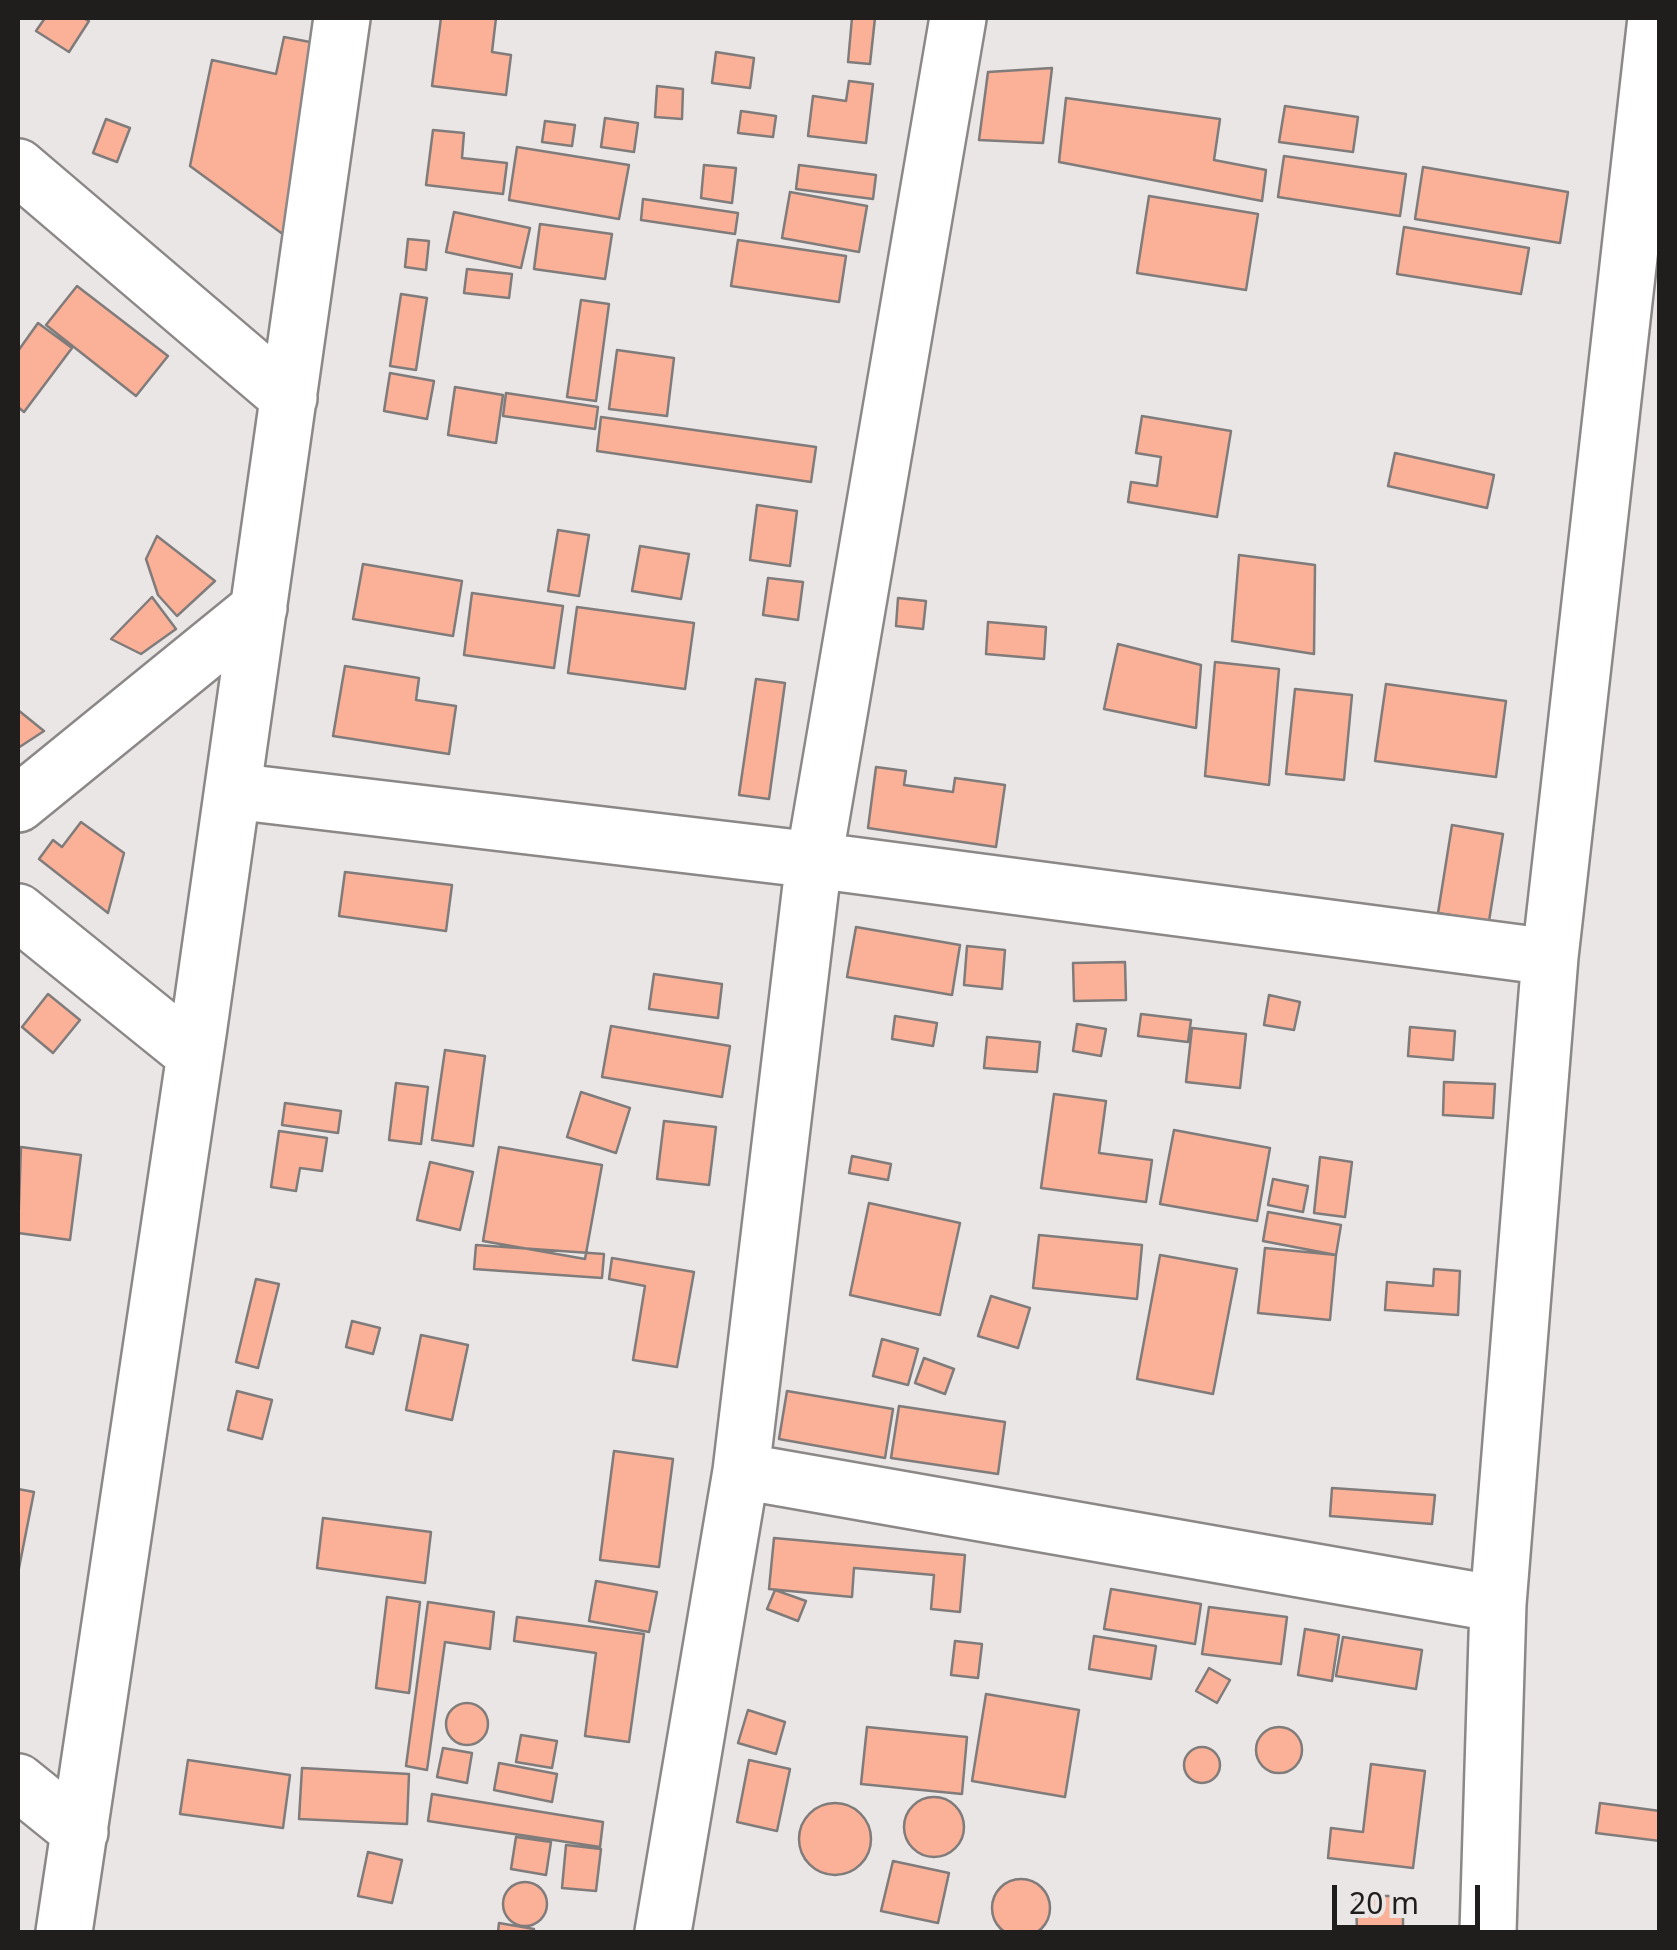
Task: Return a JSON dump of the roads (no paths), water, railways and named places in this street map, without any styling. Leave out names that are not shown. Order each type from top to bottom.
[{"type":"street","points":[[64,1932],[195,1055],[342,18]]},
{"type":"street","points":[[663,1932],[741,1470],[814,860],[958,18]]},
{"type":"street","points":[[1488,1932],[1498,1604],[1550,957],[1656,18]]},
{"type":"street","points":[[18,168],[289,398]]},
{"type":"street","points":[[18,804],[259,608]]},
{"type":"street","points":[[233,792],[814,860],[1550,957]]},
{"type":"street","points":[[18,912],[195,1055]]},
{"type":"street","points":[[741,1470],[1498,1604]]},
{"type":"street","points":[[18,1782],[80,1832]]}]
